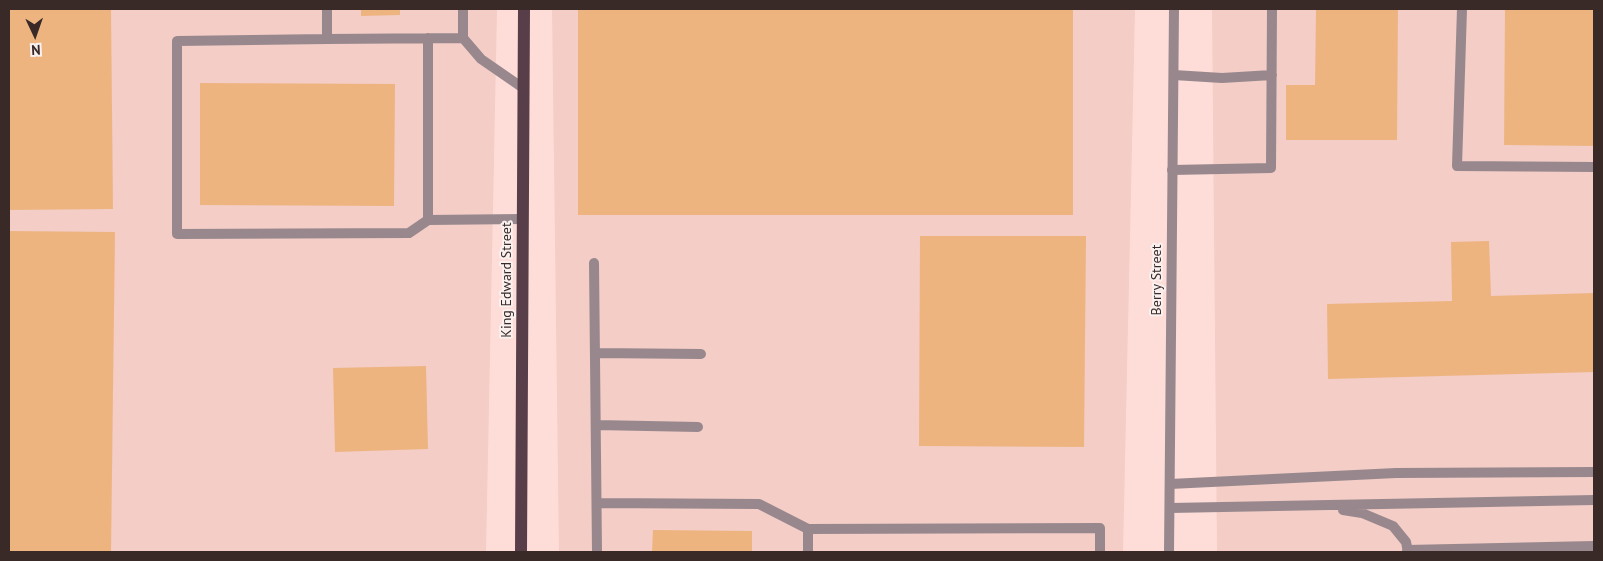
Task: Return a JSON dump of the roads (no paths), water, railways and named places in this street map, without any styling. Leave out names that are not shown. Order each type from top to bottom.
[{"type":"main road","name":"King Edward Street","points":[[521,552],[524,9]]},
{"type":"street","points":[[327,9],[327,39]]},
{"type":"street","points":[[463,9],[464,38],[481,59],[523,88]]},
{"type":"street","name":"Berry Street","points":[[1169,552],[1174,9]]},
{"type":"street","points":[[1172,170],[1271,168],[1272,9]]},
{"type":"street","points":[[1462,9],[1457,166],[1594,166]]},
{"type":"street","points":[[428,38],[428,220]]},
{"type":"street","points":[[464,38],[176,41],[177,234],[409,233],[428,220],[522,220]]},
{"type":"street","points":[[1174,75],[1222,78],[1272,75]]},
{"type":"street","points":[[594,263],[597,552]]},
{"type":"street","points":[[595,353],[702,354]]},
{"type":"street","points":[[596,425],[698,427]]},
{"type":"street","points":[[1170,484],[1396,473],[1594,472]]},
{"type":"street","points":[[1170,508],[1594,500]]},
{"type":"street","points":[[597,503],[759,504],[808,529],[1100,528],[1100,552]]},
{"type":"street","points":[[1319,506],[1362,513],[1393,526],[1406,542],[1408,551],[1594,546]]},
{"type":"street","points":[[808,529],[808,552]]}]
